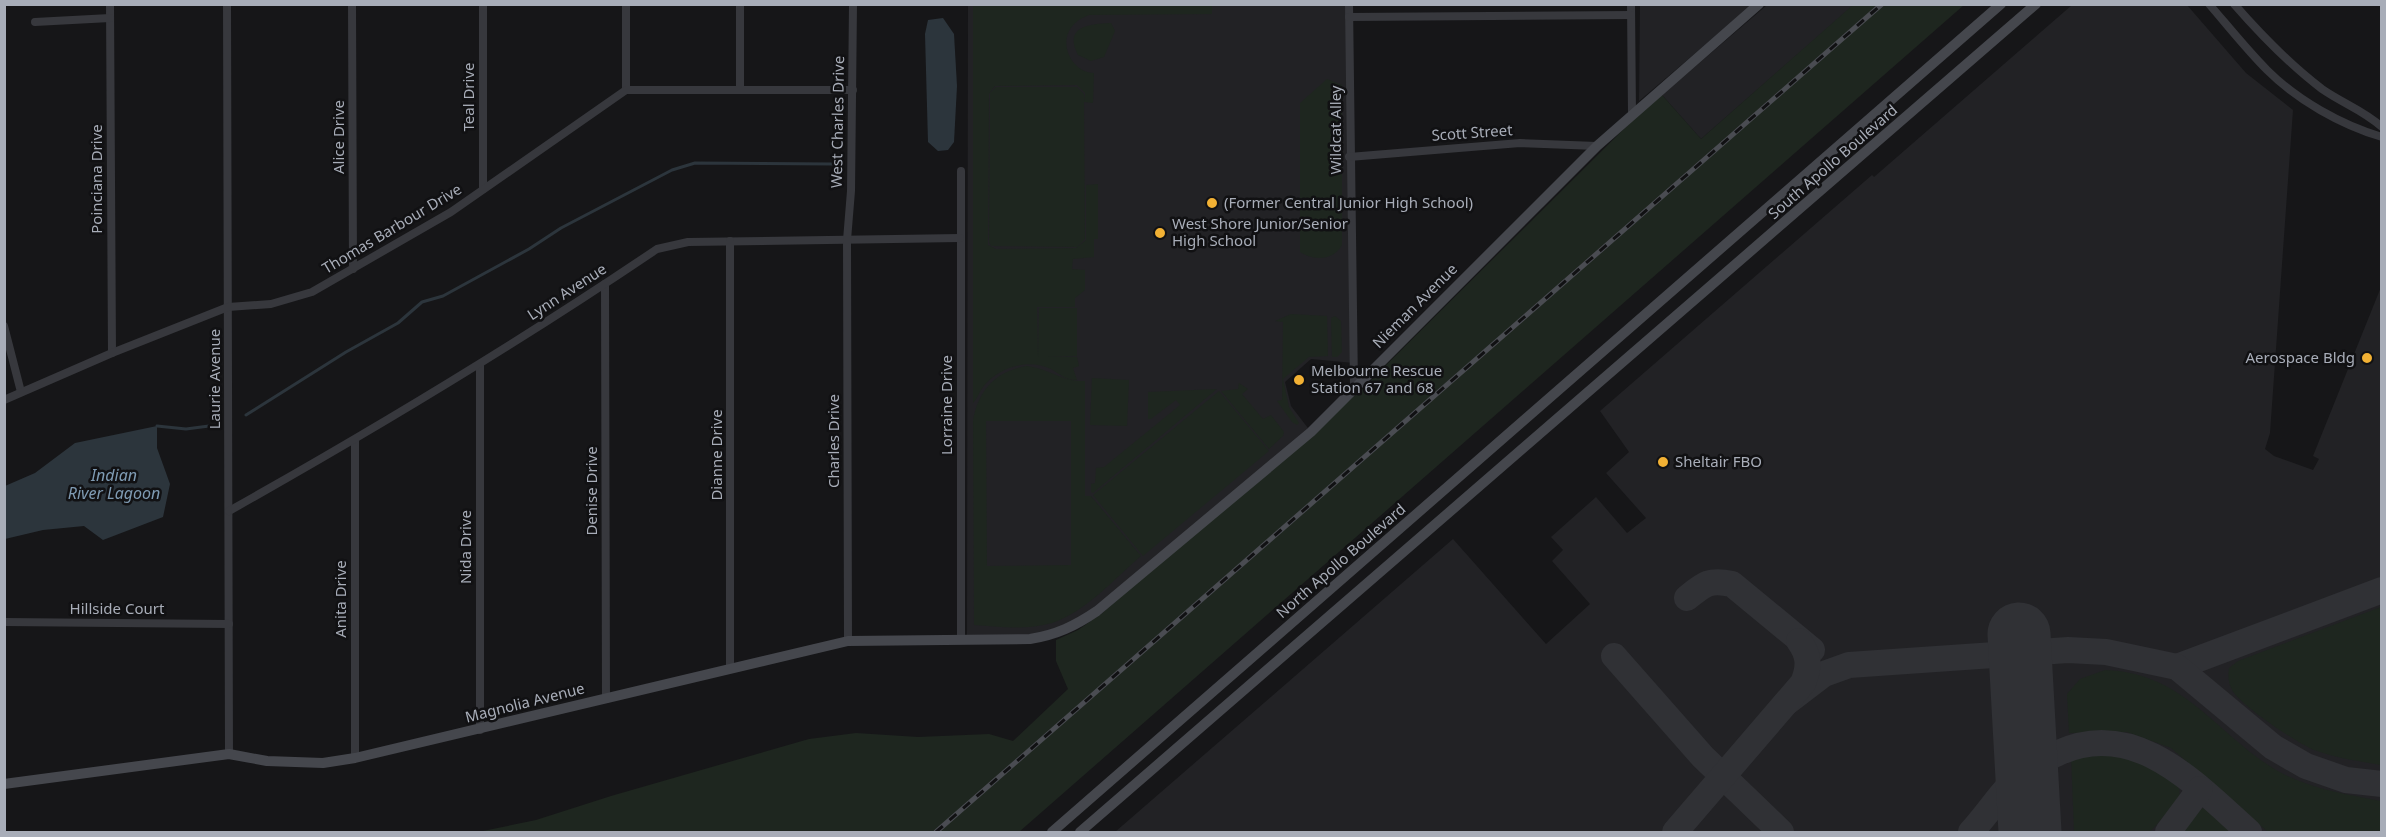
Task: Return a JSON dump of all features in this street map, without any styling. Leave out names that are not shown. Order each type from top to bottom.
[{"type":"street","name":"Poinciana Drive","points":[[110,4],[112,353]]},
{"type":"street","name":"Laurie Avenue","points":[[227,4],[229,754]]},
{"type":"street","name":"Alice Drive","points":[[352,4],[353,269]]},
{"type":"street","name":"Teal Drive","points":[[483,4],[483,189]]},
{"type":"street","points":[[626,4],[626,90],[740,88],[853,90]]},
{"type":"street","points":[[740,4],[740,88]]},
{"type":"street","name":"West Charles Drive","points":[[847,240],[853,90],[853,4]]},
{"type":"street","name":"Wildcat Alley","points":[[1349,4],[1349,156],[1354,387]]},
{"type":"street","points":[[1631,4],[1632,114]]},
{"type":"street","name":"Nieman Avenue","points":[[1052,636],[1074,626],[1106,603],[1311,432],[1597,146],[1759,4]]},
{"type":"street","name":"South Apollo Boulevard","points":[[1650,312],[2001,4]]},
{"type":"street","name":"South Apollo Boulevard","points":[[1080,832],[2036,4]]},
{"type":"street","points":[[2209,4],[2268,71],[2294,92],[2357,130],[2382,137]]},
{"type":"street","points":[[2234,4],[2281,56],[2325,91],[2366,113],[2382,127]]},
{"type":"street","points":[[1348,17],[1631,15]]},
{"type":"street","points":[[35,22],[110,18]]},
{"type":"street","name":"Thomas Barbour Drive","points":[[4,400],[112,353],[228,307],[271,304],[312,292],[451,212],[626,90]]},
{"type":"street","name":"Scott Street","points":[[1349,156],[1520,143],[1597,146]]},
{"type":"street","name":"Lorraine Drive","points":[[961,171],[961,640]]},
{"type":"street","name":"Lynn Avenue","points":[[229,511],[355,440],[480,364],[657,249],[688,242],[960,238]]},
{"type":"street","name":"Charles Drive","points":[[847,240],[848,641]]},
{"type":"street","name":"Dianne Drive","points":[[730,241],[730,669]]},
{"type":"street","name":"Denise Drive","points":[[605,284],[606,699]]},
{"type":"street","name":"North Apollo Boulevard","points":[[1052,832],[1650,312]]},
{"type":"street","points":[[4,326],[21,392]]},
{"type":"street","name":"Nida Drive","points":[[480,364],[480,730]]},
{"type":"street","name":"Anita Drive","points":[[355,440],[355,758]]},
{"type":"street","name":"Hillside Court","points":[[4,622],[229,624]]},
{"type":"street","name":"Magnolia Avenue","points":[[4,784],[229,754],[267,761],[323,763],[480,730],[848,641],[1030,639],[1052,636]]},
{"type":"shaded area","points":[[1854,4],[1964,5],[1019,832],[478,832],[536,820],[809,739],[856,733],[918,737],[989,734],[1013,741],[1068,689],[1056,661],[1056,640],[1078,630],[1101,614],[1360,391],[1637,116],[1662,95],[1701,139]]},
{"type":"shaded area","name":"West Shore Junior/Senior High School","points":[[968,5],[1349,5],[1354,363],[1311,359],[1285,382],[1291,406],[1311,432],[1097,611],[1052,636],[967,640]]},
{"type":"shaded area","points":[[973,5],[1212,5],[1212,14],[1089,15],[1077,22],[1070,30],[1067,49],[1071,58],[1077,66],[1094,73],[1093,103],[1084,102],[1085,239],[1077,247],[991,246],[989,242],[990,93],[996,87],[1077,87],[1084,94],[1085,101],[1085,93],[1077,85],[995,86],[989,94],[988,245],[996,249],[1076,248],[1086,240],[1086,185],[1098,184],[1098,239],[1094,239],[1094,257],[1073,259],[1072,269],[1085,270],[1085,290],[1075,298],[1075,307],[1037,307],[1038,357],[1039,308],[1077,308],[1077,356],[1048,356],[1077,357],[1079,366],[1073,368],[1077,380],[1066,378],[1051,369],[1033,364],[1014,366],[989,380],[973,403]]},
{"type":"shaded area","points":[[1640,5],[1752,5],[1639,101]]},
{"type":"shaded area","points":[[1767,5],[1854,5],[1701,139],[1662,95]]},
{"type":"shaded area","points":[[2072,5],[2187,5],[2246,73],[2293,110],[2270,433],[2265,449],[2274,456],[2313,470],[2319,459],[2313,456],[2381,287],[2381,832],[1115,832],[1453,539],[1546,644],[1590,604],[1552,561],[1563,550],[1551,537],[1596,497],[1627,533],[1646,518],[1606,473],[1629,452],[1600,411]]},
{"type":"shaded area","points":[[1111,23],[1115,31],[1104,57],[1091,61],[1078,55],[1074,45],[1076,32],[1087,26]]},
{"type":"shaded area","points":[[1327,79],[1342,85],[1342,245],[1334,254],[1317,258],[1300,252],[1300,103]]},
{"type":"shaded area","points":[[1291,314],[1327,316],[1328,356],[1309,357],[1283,379],[1289,407],[1299,423],[1297,425],[1292,422],[1277,401],[1282,400],[1283,322],[1275,321]]},
{"type":"shaded area","points":[[1335,316],[1341,321],[1342,352],[1337,357],[1332,357],[1331,318]]},
{"type":"shaded area","points":[[1027,366],[1069,380],[1085,381],[1085,496],[1091,496],[1141,556],[1088,603],[1065,618],[1033,627],[974,625],[973,420],[980,399],[991,383],[1016,368]],"holes":[[[986,421],[1071,421],[1071,565],[987,566]]]},
{"type":"shaded area","points":[[1092,378],[1129,380],[1127,426],[1090,425]]},
{"type":"shaded area","points":[[1239,383],[1248,389],[1242,394],[1263,419],[1271,415],[1284,432],[1283,436],[1269,449],[1221,391],[1238,389]]},
{"type":"shaded area","points":[[1217,389],[1093,493],[1091,492],[1091,484],[1095,483],[1096,468],[1104,467],[1180,405],[1176,400],[1148,419],[1148,392]]},
{"type":"shaded area","points":[[1219,391],[1269,451],[1143,556],[1093,495]]},
{"type":"shaded area","points":[[2381,607],[2381,765],[2331,755],[2306,746],[2257,714],[2232,690],[2229,668],[2238,661]]},
{"type":"shaded area","points":[[2105,670],[2133,674],[2157,682],[2178,693],[2254,755],[2289,777],[2327,790],[2381,801],[2381,832],[2268,832],[2171,748],[2127,732],[2069,733],[2067,694],[2080,679]]},
{"type":"shaded area","points":[[2081,750],[2127,751],[2156,760],[2178,778],[2180,798],[2150,832],[2074,832],[2071,754]]},
{"type":"shaded area","points":[[2201,808],[2219,812],[2242,832],[2178,832],[2188,815]]},
{"type":"water","points":[[943,18],[954,34],[957,86],[954,142],[948,150],[938,151],[928,142],[925,34],[928,20]]},
{"type":"water","name":"Indian River Lagoon","points":[[157,426],[157,448],[170,484],[163,517],[103,540],[84,526],[43,530],[5,539],[5,486],[35,473],[75,443]]},
{"type":"waterway","points":[[246,415],[346,352],[398,323],[422,302],[443,296],[529,249],[561,228],[672,170],[695,163],[834,164]]},
{"type":"waterway","points":[[157,426],[186,429],[209,426]]},
{"type":"taxiway","points":[[1687,598],[1707,584],[1718,582],[1732,584],[1812,650]]},
{"type":"taxiway","points":[[2177,667],[2382,590]]},
{"type":"taxiway","points":[[1675,832],[1803,683],[1807,661],[1805,651],[1799,641]]},
{"type":"taxiway","points":[[1786,703],[1824,674],[1849,665],[2068,650],[2106,652],[2177,667],[2273,747],[2306,766],[2346,780],[2382,784]]},
{"type":"taxiway","points":[[1614,656],[1703,757],[1781,832]]},
{"type":"taxiway","points":[[1971,832],[2025,769],[2058,753],[2086,744],[2113,744],[2139,750],[2163,761],[2208,795],[2249,832]]},
{"type":"taxiway","points":[[2168,832],[2200,789]]},
{"type":"runway","points":[[2019,634],[2030,832]]},
{"type":"railway","points":[[936,832],[1882,4]]},
{"type":"place","name":"(Former Central Junior High School)","points":[[1212,203]]},
{"type":"place","name":"West Shore Junior/Senior High School","points":[[1160,233]]},
{"type":"place","name":"Aerospace Bldg","points":[[2367,358]]},
{"type":"place","name":"Melbourne Rescue Station 67 and 68","points":[[1299,380]]},
{"type":"place","name":"Sheltair FBO","points":[[1663,462]]}]
